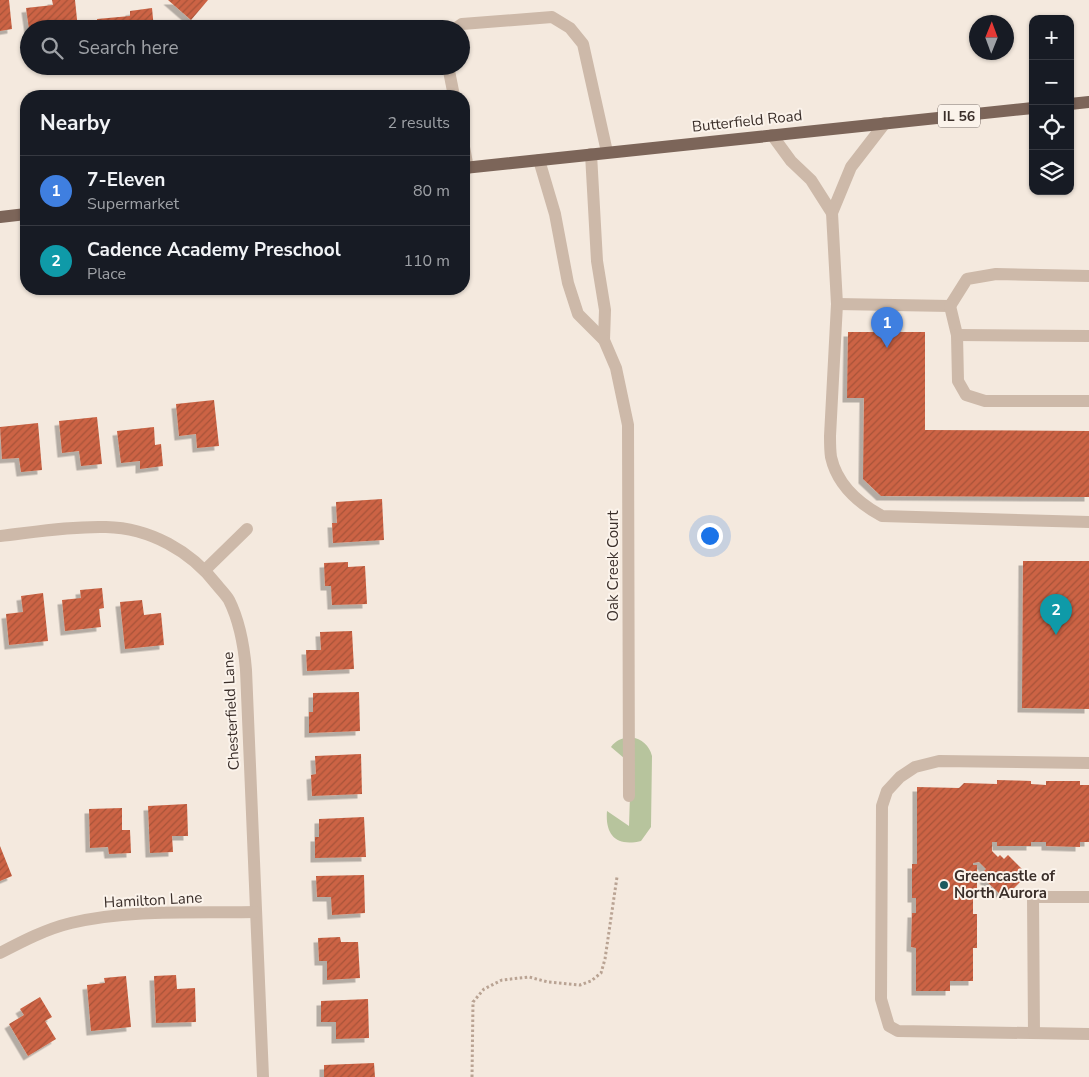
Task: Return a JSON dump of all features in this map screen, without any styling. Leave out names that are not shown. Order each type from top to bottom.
[{"type":"main road","points":[[1074,104],[1089,102]]},
{"type":"main road","name":"Butterfield Road","points":[[470,168],[1029,108]]},
{"type":"main road","points":[[0,217],[20,215]]},
{"type":"street","points":[[470,23],[552,17],[570,28],[583,44],[607,152]]},
{"type":"street","points":[[450,75],[453,90]]},
{"type":"street","points":[[885,123],[851,167],[832,213],[837,304],[830,436],[831,456],[841,480],[850,494],[867,508],[882,516],[1089,522]]},
{"type":"street","points":[[772,135],[791,161],[811,180],[832,213]]},
{"type":"street","name":"Oak Creek Court","points":[[591,154],[597,261],[606,310],[604,340]]},
{"type":"street","name":"Oak Creek Court","points":[[539,160],[555,214],[568,283],[578,314],[604,340],[616,368],[628,425],[629,796]]},
{"type":"street","points":[[1089,276],[996,274],[967,279],[950,306],[957,335],[958,381],[966,395],[985,401],[1089,401]]},
{"type":"street","points":[[837,304],[950,306]]},
{"type":"street","points":[[957,335],[1089,336]]},
{"type":"street","name":"Chesterfield Lane","points":[[0,536],[108,527],[131,531],[163,541],[176,548],[205,570],[228,599],[244,644],[263,1077]]},
{"type":"street","points":[[205,570],[247,529]]},
{"type":"street","points":[[1089,763],[939,761],[915,767],[900,777],[886,791],[882,806],[881,1000],[889,1026],[898,1031],[1089,1034]]},
{"type":"street","points":[[1034,1033],[1033,897],[1089,897]]},
{"type":"street","name":"Hamilton Lane","points":[[0,953],[31,936],[71,923],[126,914],[255,912]]},
{"type":"path","points":[[472,1077],[473,1002],[484,989],[502,980],[530,977],[548,982],[580,985],[591,981],[601,973],[605,959],[617,876]]},
{"type":"green space","points":[[631,737],[644,743],[652,756],[651,827],[641,841],[625,842],[610,833],[607,811],[629,826],[631,764],[611,747],[620,740]]},
{"type":"building","points":[[0,0],[9,0],[12,29],[0,31]]},
{"type":"building","points":[[52,0],[75,0],[77,20],[28,20],[26,8],[53,5]]},
{"type":"building","points":[[168,0],[208,0],[191,20]]},
{"type":"building","points":[[152,8],[153,20],[97,20],[130,16],[130,11]]},
{"type":"building","points":[[848,332],[925,332],[925,430],[1089,431],[1089,497],[881,496],[863,479],[864,398],[847,398]]},
{"type":"building","points":[[214,400],[219,446],[197,448],[196,434],[179,436],[176,404]]},
{"type":"building","points":[[97,417],[102,464],[81,466],[79,451],[62,453],[59,421]]},
{"type":"building","points":[[38,423],[42,470],[21,472],[19,458],[2,459],[0,427]]},
{"type":"building","points":[[154,427],[155,445],[161,444],[163,466],[140,469],[140,461],[121,463],[117,431]]},
{"type":"building","points":[[382,499],[384,540],[333,543],[332,523],[337,523],[336,502]]},
{"type":"building","points":[[1023,561],[1089,561],[1089,709],[1022,708]]},
{"type":"building","points":[[348,562],[348,567],[365,566],[367,604],[332,605],[331,586],[325,586],[324,563]]},
{"type":"building","points":[[102,588],[104,608],[99,609],[101,627],[65,631],[62,600],[81,598],[80,590]]},
{"type":"building","points":[[43,593],[48,641],[9,645],[6,614],[23,612],[21,596]]},
{"type":"building","points":[[142,600],[144,615],[161,613],[164,645],[125,649],[120,602]]},
{"type":"building","points":[[352,631],[354,669],[307,671],[306,650],[321,650],[320,632]]},
{"type":"building","points":[[359,692],[360,731],[309,733],[309,712],[313,712],[313,693]]},
{"type":"building","points":[[361,754],[362,794],[312,796],[311,775],[316,774],[315,756]]},
{"type":"building","name":"Greencastle of North Aurora","points":[[997,780],[1031,781],[1031,784],[1046,785],[1046,781],[1080,781],[1080,785],[1089,785],[1089,842],[1080,842],[1080,847],[1046,846],[1046,842],[1031,842],[1031,846],[997,846],[997,842],[992,842],[992,851],[998,857],[1000,855],[1004,859],[1008,855],[1023,870],[1019,875],[1023,879],[1008,894],[1004,890],[1000,894],[984,879],[989,875],[984,871],[986,869],[979,862],[973,863],[973,865],[977,865],[977,899],[973,899],[973,914],[977,914],[977,948],[973,948],[973,981],[950,981],[950,991],[916,991],[916,948],[911,947],[912,913],[916,913],[916,898],[912,898],[912,864],[917,864],[917,787],[959,788],[964,783],[997,784]]},
{"type":"building","points":[[187,804],[188,836],[172,836],[173,852],[150,853],[148,806]]},
{"type":"building","points":[[122,808],[122,830],[130,830],[131,853],[109,854],[108,847],[90,848],[89,809]]},
{"type":"building","points":[[364,817],[366,857],[315,858],[315,837],[319,837],[319,819]]},
{"type":"building","points":[[0,846],[12,876],[0,881]]},
{"type":"building","points":[[364,875],[365,913],[332,915],[331,897],[317,897],[316,876]]},
{"type":"building","points":[[340,937],[341,942],[358,942],[360,978],[327,980],[327,961],[319,961],[318,938]]},
{"type":"building","points":[[176,975],[177,989],[195,988],[196,1022],[156,1023],[154,976]]},
{"type":"building","points":[[126,976],[131,1027],[91,1031],[87,985],[105,983],[104,978]]},
{"type":"building","points":[[40,997],[52,1017],[45,1021],[56,1039],[28,1056],[9,1024],[24,1015],[20,1009]]},
{"type":"building","points":[[368,999],[369,1038],[336,1039],[336,1022],[321,1022],[321,1001]]},
{"type":"building","points":[[374,1063],[375,1077],[324,1077],[324,1065]]},
{"type":"place","name":"7-Eleven","points":[[887,348]]},
{"type":"place","name":"Cadence Academy Preschool","points":[[1056,635]]},
{"type":"place","name":"Greencastle of North Aurora","points":[[944,885]]}]
